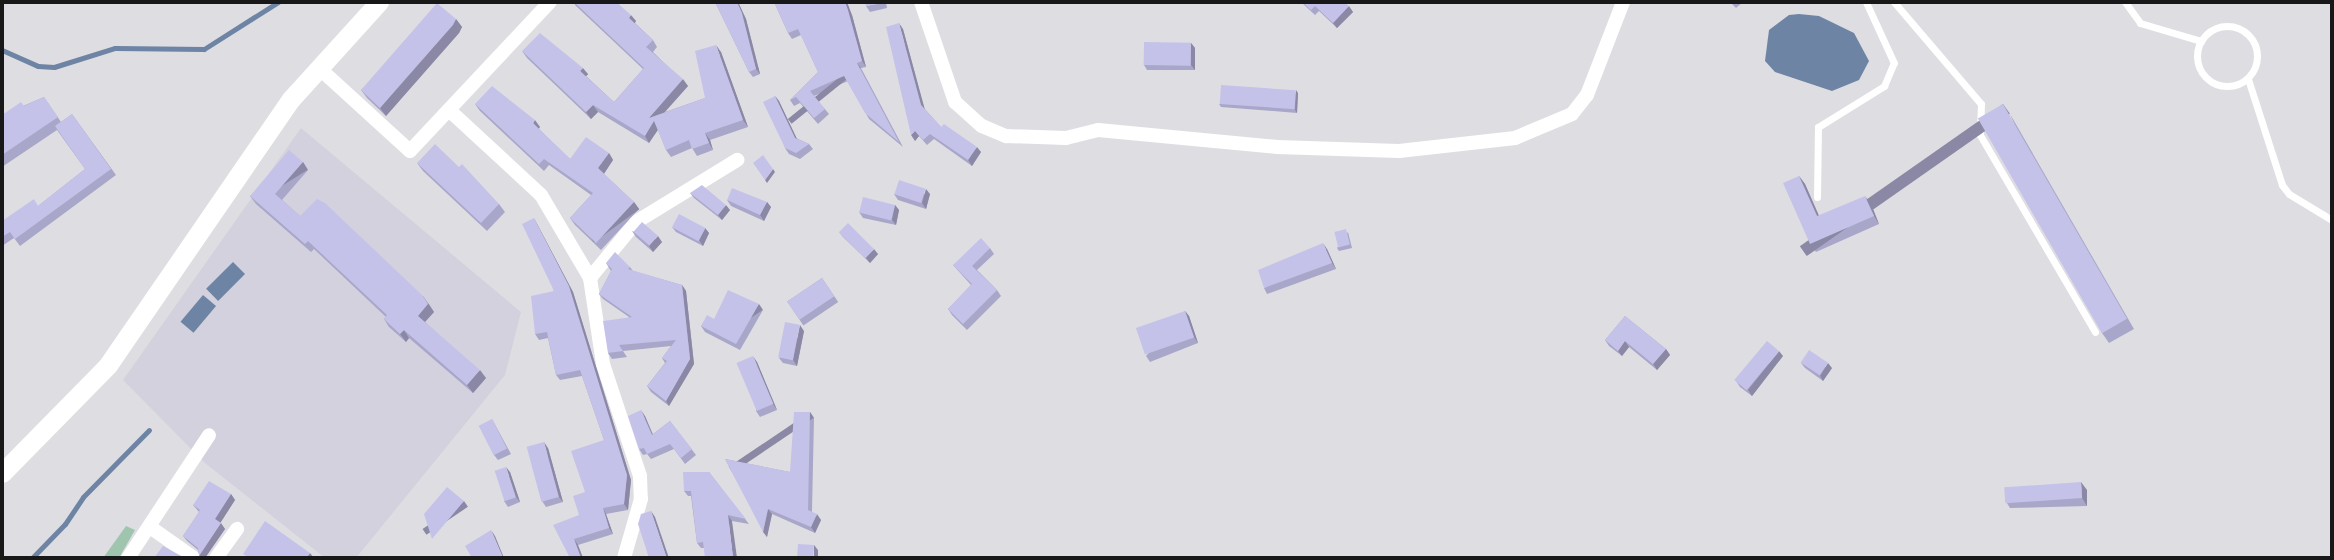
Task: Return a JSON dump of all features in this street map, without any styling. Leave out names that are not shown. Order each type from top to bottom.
[{"type":"street","points":[[2,472],[108,365],[291,99],[379,2]]},
{"type":"street","points":[[319,68],[410,151],[550,2]]},
{"type":"street","points":[[921,2],[955,102],[982,126],[1006,136],[1066,138],[1098,130],[1277,147],[1399,151],[1515,138],[1572,114],[1587,95],[1623,2]]},
{"type":"street","points":[[449,110],[541,195],[590,278],[603,364],[640,476],[640,499],[624,558]]},
{"type":"street","points":[[590,278],[636,222],[737,160]]},
{"type":"street","points":[[128,558],[209,435]]},
{"type":"street","points":[[150,527],[194,558]]},
{"type":"street","points":[[216,558],[237,529]]},
{"type":"lane","points":[[1817,197],[1818,127],[1884,86],[1894,63],[1866,2]]},
{"type":"lane","points":[[1894,2],[1981,104],[1980,135],[2095,332]]},
{"type":"lane","points":[[2125,2],[2140,23],[2202,41]]},
{"type":"lane","points":[[2248,79],[2224,87],[2208,80],[2197,57],[2202,41],[2222,27],[2247,33],[2258,56],[2248,79],[2283,185],[2289,194],[2332,220]]},
{"type":"shaded area","points":[[301,128],[521,312],[505,375],[356,558],[325,558],[205,463],[123,380]]},
{"type":"green space","points":[[126,526],[135,530],[119,558],[103,558]]},
{"type":"water","points":[[1789,15],[1819,16],[1854,33],[1869,61],[1859,80],[1832,91],[1775,72],[1765,61],[1769,30]]},
{"type":"water","points":[[233,262],[245,274],[218,301],[206,289]]},
{"type":"water","points":[[203,295],[216,306],[194,333],[181,322]]},
{"type":"building","points":[[574,2],[616,2],[653,40],[646,47],[683,79],[649,118],[705,98],[695,51],[716,45],[743,120],[705,133],[709,143],[692,149],[689,140],[666,150],[654,121],[645,136],[593,105],[586,112],[522,51],[540,33],[583,68],[580,71],[614,102],[644,68]]},
{"type":"building","points":[[715,2],[737,2],[756,69],[749,72]]},
{"type":"building","points":[[774,2],[845,2],[862,61],[857,63],[899,142],[865,113],[844,76],[810,91],[825,109],[814,118],[796,97],[790,100],[818,72],[798,29],[788,33]]},
{"type":"building","points":[[865,2],[883,2],[883,3],[866,6]]},
{"type":"building","points":[[1302,2],[1344,2],[1349,6],[1333,23],[1315,6],[1311,10]]},
{"type":"building","points":[[437,3],[456,19],[453,25],[380,108],[361,90]]},
{"type":"building","points":[[899,23],[921,105],[941,127],[944,124],[977,147],[968,160],[930,134],[923,140],[915,131],[911,135],[886,27]]},
{"type":"building","points":[[1144,42],[1191,43],[1191,66],[1144,65]]},
{"type":"building","points":[[1221,85],[1296,90],[1294,109],[1220,104]]},
{"type":"building","points":[[492,86],[535,120],[533,123],[570,159],[586,137],[609,153],[598,168],[634,202],[596,243],[570,218],[593,193],[544,159],[539,164],[475,104]]},
{"type":"building","points":[[775,96],[795,138],[809,144],[796,153],[785,148],[763,102]]},
{"type":"building","points":[[44,97],[58,117],[2,155],[2,115],[21,102],[24,106]]},
{"type":"building","points":[[2003,104],[2127,319],[2102,333],[1978,118]]},
{"type":"building","points":[[72,114],[111,169],[15,239],[10,232],[2,237],[2,221],[34,199],[38,206],[85,169],[55,126]]},
{"type":"building","points":[[435,144],[459,167],[462,164],[499,204],[481,223],[417,163]]},
{"type":"building","points":[[289,150],[303,162],[275,194],[300,216],[317,199],[325,203],[423,296],[428,304],[418,316],[480,370],[467,385],[404,330],[400,334],[384,319],[387,315],[308,241],[305,244],[250,196]]},
{"type":"building","points":[[763,155],[773,169],[765,180],[753,163]]},
{"type":"building","points":[[1799,176],[1817,216],[1865,196],[1874,216],[1810,244],[1783,183]]},
{"type":"building","points":[[899,180],[926,189],[921,203],[894,194]]},
{"type":"building","points":[[702,185],[726,205],[718,215],[690,193]]},
{"type":"building","points":[[732,188],[767,202],[760,215],[727,200]]},
{"type":"building","points":[[863,197],[895,205],[891,221],[859,213]]},
{"type":"building","points":[[679,214],[705,228],[698,241],[672,227]]},
{"type":"building","points":[[534,218],[569,286],[627,475],[624,504],[603,508],[609,528],[574,539],[581,558],[570,558],[553,525],[579,515],[573,496],[585,492],[571,451],[604,440],[580,370],[556,375],[547,332],[535,334],[531,296],[554,291],[522,224]]},
{"type":"building","points":[[642,222],[658,236],[649,246],[633,232]]},
{"type":"building","points":[[848,223],[874,249],[865,258],[839,232]]},
{"type":"building","points":[[1346,229],[1350,245],[1338,247],[1334,232]]},
{"type":"building","points":[[981,238],[990,248],[972,266],[997,290],[963,324],[948,309],[972,284],[953,265]]},
{"type":"building","points":[[1323,243],[1332,263],[1264,288],[1258,270]]},
{"type":"building","points":[[615,252],[630,267],[628,269],[682,285],[690,359],[666,401],[647,386],[667,361],[662,358],[676,340],[619,345],[623,351],[608,353],[603,321],[632,317],[599,294],[612,269],[606,263]]},
{"type":"building","points":[[822,278],[834,296],[799,320],[787,301]]},
{"type":"building","points":[[728,290],[759,304],[736,344],[701,326],[707,315],[714,319]]},
{"type":"building","points":[[1185,311],[1194,337],[1145,354],[1136,328]]},
{"type":"building","points":[[1625,316],[1666,349],[1653,364],[1625,341],[1618,351],[1605,340]]},
{"type":"building","points":[[785,322],[800,325],[793,360],[778,357]]},
{"type":"building","points":[[1767,341],[1779,351],[1746,390],[1734,380]]},
{"type":"building","points":[[1809,350],[1828,363],[1820,375],[1801,362]]},
{"type":"building","points":[[753,356],[773,404],[757,411],[736,363]]},
{"type":"building","points":[[641,410],[652,435],[670,421],[692,449],[681,458],[670,444],[647,454],[644,448],[639,449],[628,416]]},
{"type":"building","points":[[794,412],[810,412],[808,510],[817,514],[811,527],[768,509],[763,532],[725,459],[790,472]]},
{"type":"building","points":[[492,419],[507,448],[494,455],[479,426]]},
{"type":"building","points":[[544,442],[559,497],[541,502],[527,447]]},
{"type":"building","points":[[506,467],[516,497],[504,501],[495,471]]},
{"type":"building","points":[[683,472],[709,472],[746,519],[728,515],[733,558],[705,558],[703,542],[697,543],[691,491],[684,491]]},
{"type":"building","points":[[209,481],[231,494],[215,519],[221,523],[199,556],[198,548],[183,536],[200,510],[193,505]]},
{"type":"building","points":[[2081,482],[2082,498],[2005,503],[2004,487]]},
{"type":"building","points":[[447,487],[464,501],[432,539],[424,514]]},
{"type":"building","points":[[651,511],[666,556],[649,558],[638,524],[641,514]]},
{"type":"building","points":[[265,521],[310,553],[306,558],[249,558],[243,554]]},
{"type":"building","points":[[491,530],[503,558],[472,558],[465,546]]},
{"type":"building","points":[[798,544],[814,545],[813,558],[797,558]]},
{"type":"building","points":[[163,546],[185,558],[154,558]]},
{"type":"waterway","points":[[2,50],[38,66],[54,67],[115,48],[204,49],[278,2]]},
{"type":"waterway","points":[[32,558],[65,524],[83,497],[149,430]]}]
